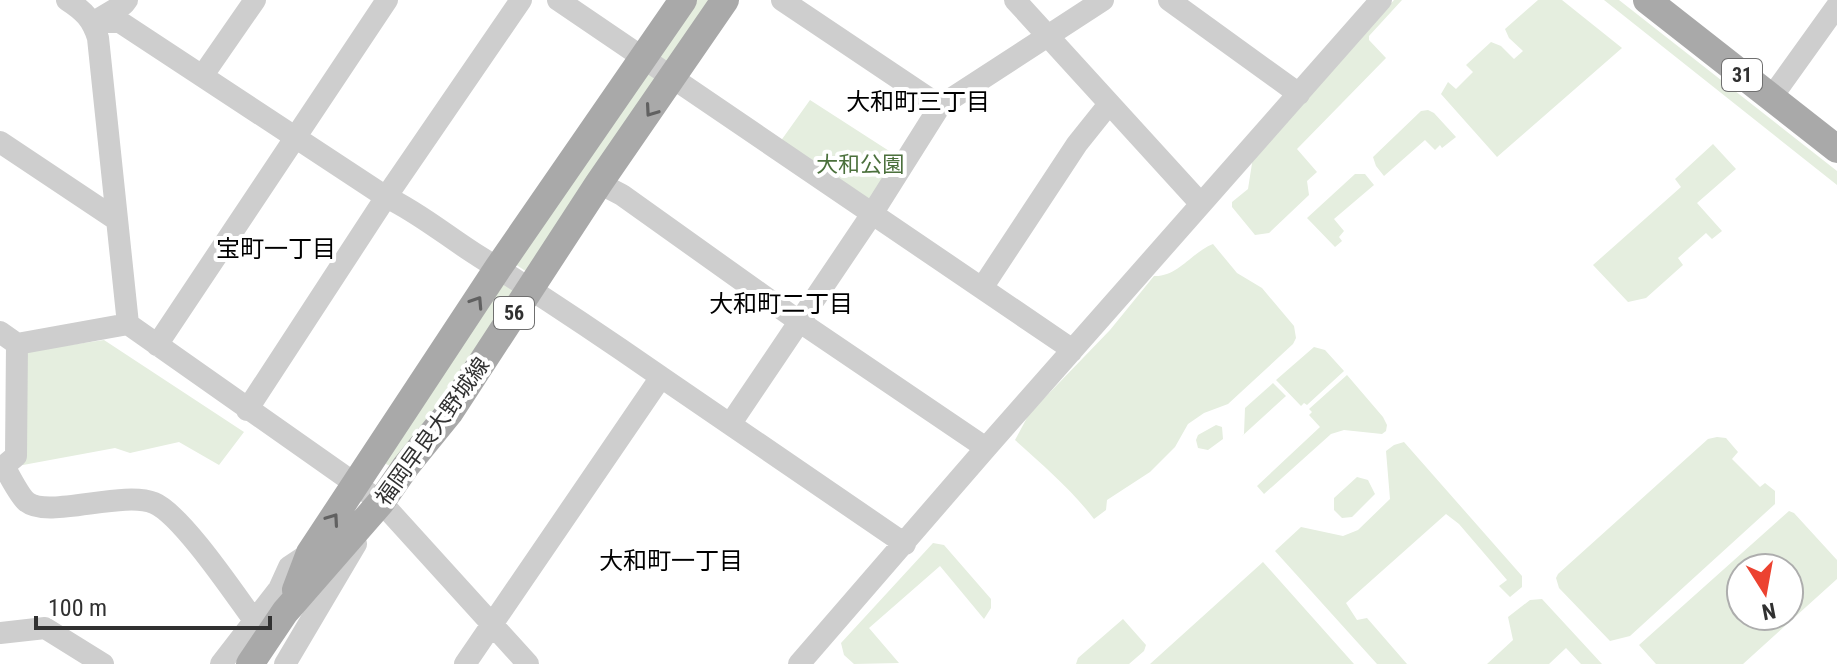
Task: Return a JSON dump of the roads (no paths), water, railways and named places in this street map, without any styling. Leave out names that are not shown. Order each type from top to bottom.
[{"type":"main road","name":"福岡早良大野城線","points":[[285,612],[310,553],[498,268],[683,0]]},
{"type":"main road","name":"福岡早良大野城線","points":[[250,664],[285,612],[381,502],[449,413],[599,183],[725,0]]},
{"type":"main road","name":"31","points":[[1647,0],[1837,149]]},
{"type":"street","points":[[67,0],[85,12],[93,22],[98,38],[128,324]]},
{"type":"street","points":[[93,22],[127,0]]},
{"type":"street","points":[[203,75],[255,0]]},
{"type":"street","points":[[157,345],[387,0]]},
{"type":"street","points":[[247,410],[386,197],[521,0]]},
{"type":"street","points":[[558,0],[1064,344],[1071,352]]},
{"type":"street","points":[[782,0],[940,106]]},
{"type":"street","points":[[1015,0],[1201,204]]},
{"type":"street","points":[[731,423],[872,214],[940,106],[1103,0]]},
{"type":"street","points":[[1169,0],[1299,94]]},
{"type":"street","points":[[799,664],[1299,94],[1371,3]]},
{"type":"street","points":[[1771,98],[1837,6]]},
{"type":"street","points":[[93,22],[120,22],[203,75],[530,288],[905,544]]},
{"type":"street","points":[[982,288],[1077,144],[1109,104]]},
{"type":"street","points":[[0,142],[117,220]]},
{"type":"street","points":[[599,183],[622,195],[800,322],[986,448]]},
{"type":"street","points":[[253,619],[177,519],[154,503],[126,499],[43,508],[27,502],[2,467],[16,456],[9,338],[128,324],[381,502],[528,664]]},
{"type":"street","points":[[465,664],[661,377]]},
{"type":"street","points":[[285,664],[381,502]]},
{"type":"street","points":[[221,664],[279,589],[289,567],[310,553]]},
{"type":"street","points":[[0,633],[45,628],[103,664]]},
{"type":"district","name":"大和町三丁目","points":[[918,102]]},
{"type":"district","name":"宝町一丁目","points":[[276,249]]},
{"type":"district","name":"大和町二丁目","points":[[781,304]]},
{"type":"district","name":"大和町一丁目","points":[[671,561]]},
{"type":"park label","name":"大和公園","points":[[860,164]]}]
